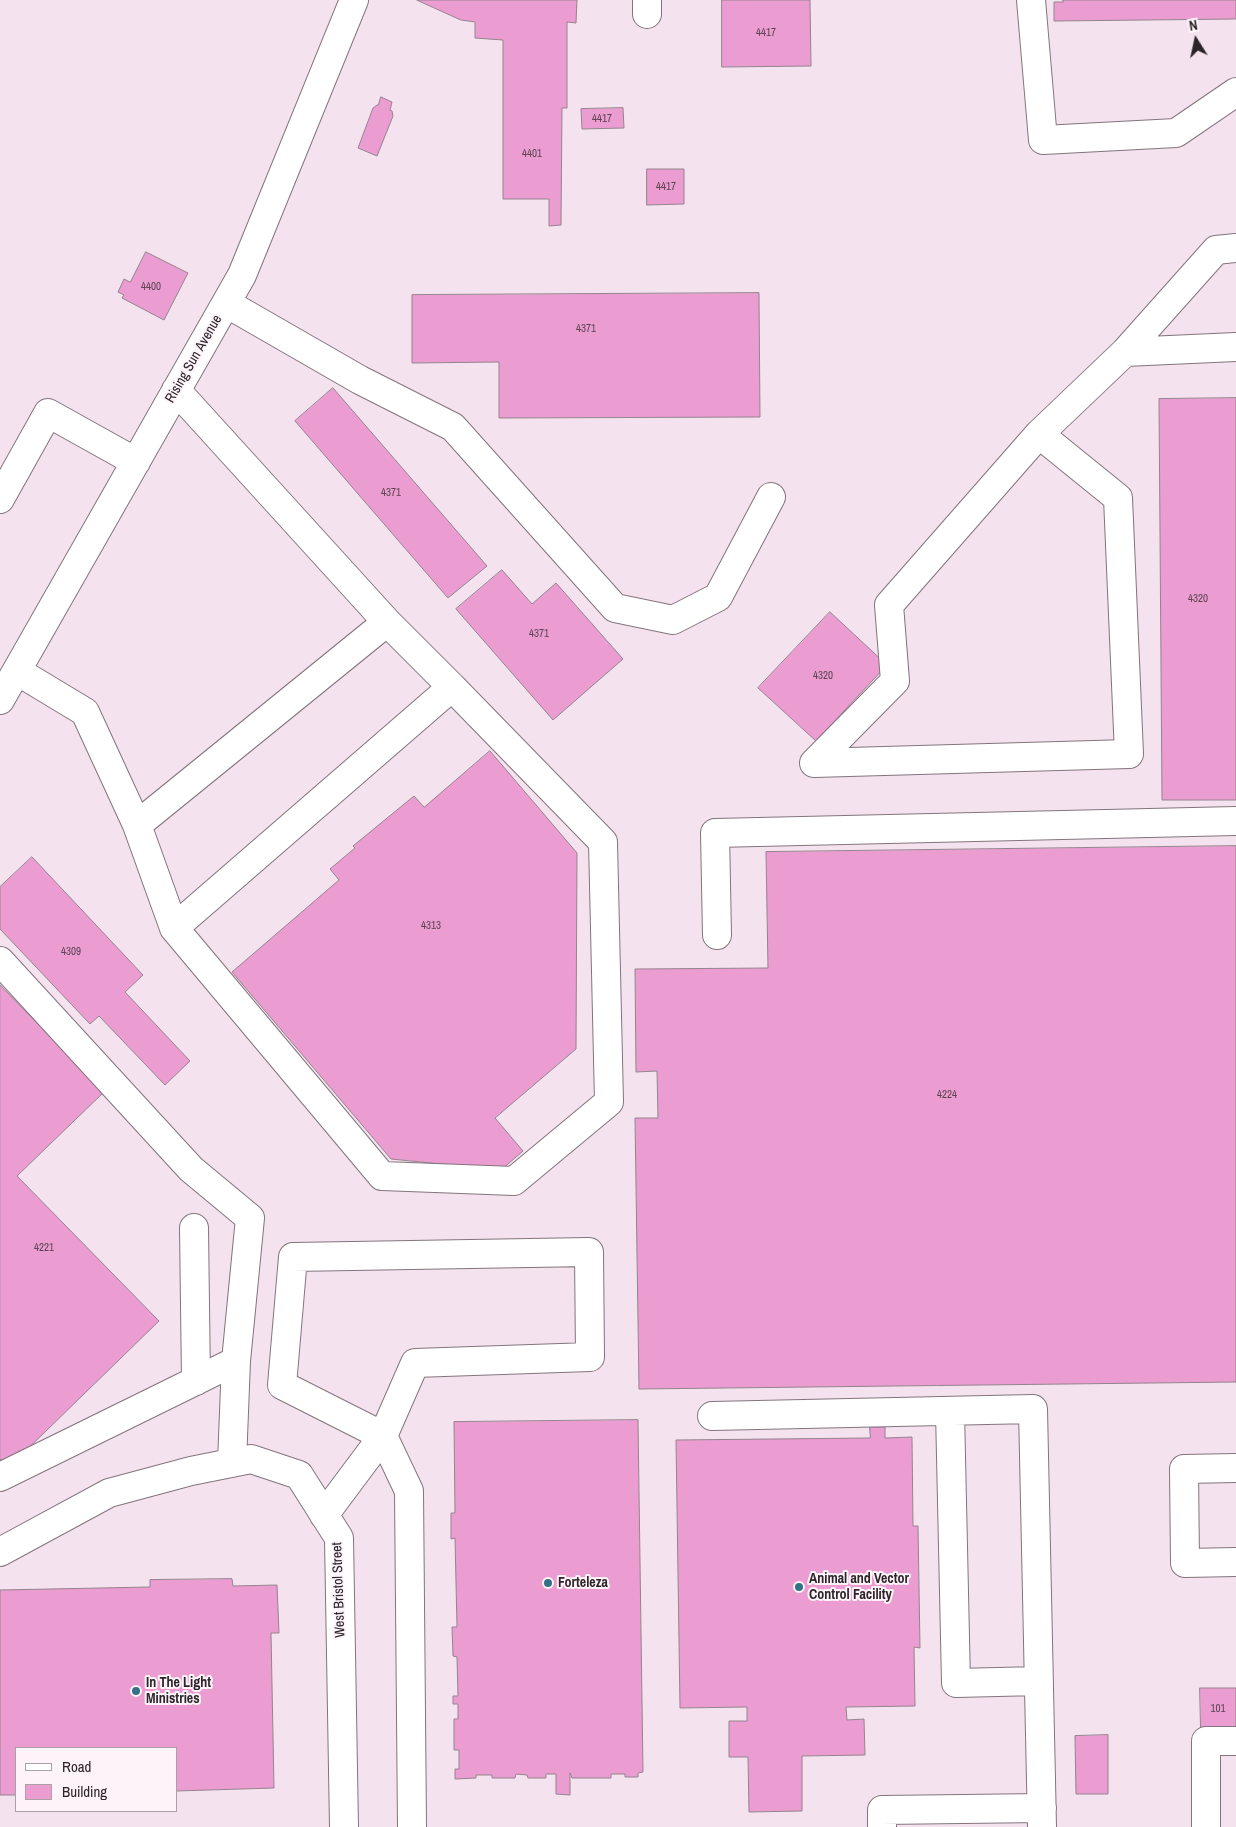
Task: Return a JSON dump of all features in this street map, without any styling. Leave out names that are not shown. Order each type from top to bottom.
[{"type":"street","name":"Rising Sun Avenue","points":[[0,700],[242,275],[354,0]]},
{"type":"street","points":[[1031,0],[1043,140],[1176,133],[1236,92]]},
{"type":"street","points":[[1039,434],[1118,498],[1129,754],[814,763],[896,681],[889,605],[1039,434],[1125,352],[1216,250],[1236,248]]},
{"type":"street","points":[[226,303],[360,380],[453,427],[615,608],[673,620],[718,597],[771,497]]},
{"type":"street","points":[[1125,352],[1236,347]]},
{"type":"street","points":[[17,671],[85,712],[137,825],[174,928],[382,1176],[514,1181],[609,1102],[602,842],[387,622],[176,390]]},
{"type":"street","points":[[0,499],[48,413],[136,462]]},
{"type":"street","points":[[137,825],[387,622]]},
{"type":"street","points":[[174,928],[452,687]]},
{"type":"street","points":[[717,935],[715,833],[1236,822]]},
{"type":"street","points":[[0,961],[191,1168],[250,1218],[236,1360],[232,1463]]},
{"type":"street","points":[[194,1228],[196,1380]]},
{"type":"street","points":[[324,1516],[383,1436],[416,1363],[590,1357],[589,1252],[293,1258],[282,1385],[383,1436],[409,1491],[412,1827]]},
{"type":"street","points":[[0,1477],[236,1360]]},
{"type":"street","points":[[712,1416],[1033,1409],[1042,1818],[882,1810],[882,1827]]},
{"type":"street","points":[[950,1411],[956,1683],[1039,1681]]},
{"type":"street","name":"West Bristol Street","points":[[0,1552],[110,1493],[191,1472],[251,1459],[299,1475],[339,1538],[344,1827]]},
{"type":"street","points":[[1236,1468],[1184,1469],[1186,1563],[1236,1562]]},
{"type":"street","points":[[1206,1827],[1206,1741],[1236,1741]]},
{"type":"building","points":[[417,0],[577,0],[576,23],[567,22],[567,108],[562,108],[561,225],[549,226],[549,199],[503,199],[503,40],[475,38],[475,22],[461,20]]},
{"type":"building","points":[[722,0],[810,0],[811,66],[722,67]]},
{"type":"building","points":[[1063,0],[1236,0],[1236,19],[1054,21],[1054,2],[1063,2]]},
{"type":"building","points":[[381,97],[392,102],[390,110],[393,116],[377,156],[358,148],[373,108],[378,105]]},
{"type":"building","points":[[623,108],[624,128],[582,129],[581,109]]},
{"type":"building","points":[[647,169],[684,169],[684,204],[647,205]]},
{"type":"building","points":[[146,252],[188,273],[164,320],[122,298],[124,295],[118,292],[124,279],[130,282]]},
{"type":"building","points":[[759,293],[760,417],[499,418],[499,362],[412,363],[412,295]]},
{"type":"building","points":[[333,388],[487,566],[448,598],[295,421]]},
{"type":"building","points":[[1236,398],[1236,800],[1162,800],[1159,399]]},
{"type":"building","points":[[502,570],[532,604],[556,583],[623,659],[553,720],[456,609]]},
{"type":"building","points":[[830,612],[887,665],[816,741],[758,688]]},
{"type":"building","points":[[490,751],[577,853],[576,1049],[495,1118],[523,1151],[501,1170],[391,1159],[232,972],[339,880],[330,869],[355,848],[353,846],[414,796],[424,807]]},
{"type":"building","points":[[1236,846],[1236,1382],[639,1389],[635,1118],[658,1118],[657,1071],[636,1072],[635,969],[768,968],[766,852]]},
{"type":"building","points":[[32,857],[143,975],[125,992],[190,1061],[165,1085],[99,1016],[90,1024],[0,929],[0,887]]},
{"type":"building","points":[[0,985],[104,1092],[17,1176],[159,1321],[9,1467],[0,1459]]},
{"type":"building","name":"Forteleza","points":[[638,1420],[643,1772],[638,1773],[638,1777],[625,1777],[625,1774],[611,1774],[611,1778],[572,1778],[570,1773],[570,1795],[556,1794],[556,1774],[546,1774],[546,1778],[528,1778],[527,1775],[516,1774],[515,1778],[492,1778],[492,1775],[476,1775],[476,1778],[455,1779],[455,1769],[459,1769],[459,1750],[454,1750],[454,1719],[458,1719],[458,1704],[453,1704],[453,1696],[458,1696],[457,1657],[453,1656],[452,1627],[457,1627],[455,1538],[451,1539],[451,1513],[455,1513],[454,1422]]},
{"type":"building","name":"Animal and Vector Control Facility","points":[[870,1427],[885,1427],[885,1438],[912,1437],[913,1526],[918,1526],[920,1648],[914,1647],[915,1706],[846,1707],[847,1720],[864,1719],[865,1755],[802,1756],[802,1811],[749,1812],[748,1757],[729,1757],[729,1721],[747,1721],[747,1707],[680,1708],[676,1440],[870,1438]]},
{"type":"building","name":"In The Light Ministries","points":[[232,1579],[233,1586],[277,1585],[279,1633],[271,1633],[274,1788],[178,1791],[178,1747],[15,1747],[15,1795],[0,1795],[0,1590],[150,1587],[150,1580]]},
{"type":"building","points":[[1200,1688],[1236,1688],[1236,1731],[1201,1731]]},
{"type":"building","points":[[1108,1735],[1108,1794],[1076,1794],[1075,1736]]},
{"type":"place","name":"Forteleza","points":[[548,1583]]},
{"type":"place","name":"Animal and Vector Control Facility","points":[[799,1587]]},
{"type":"place","name":"In The Light Ministries","points":[[136,1691]]}]
